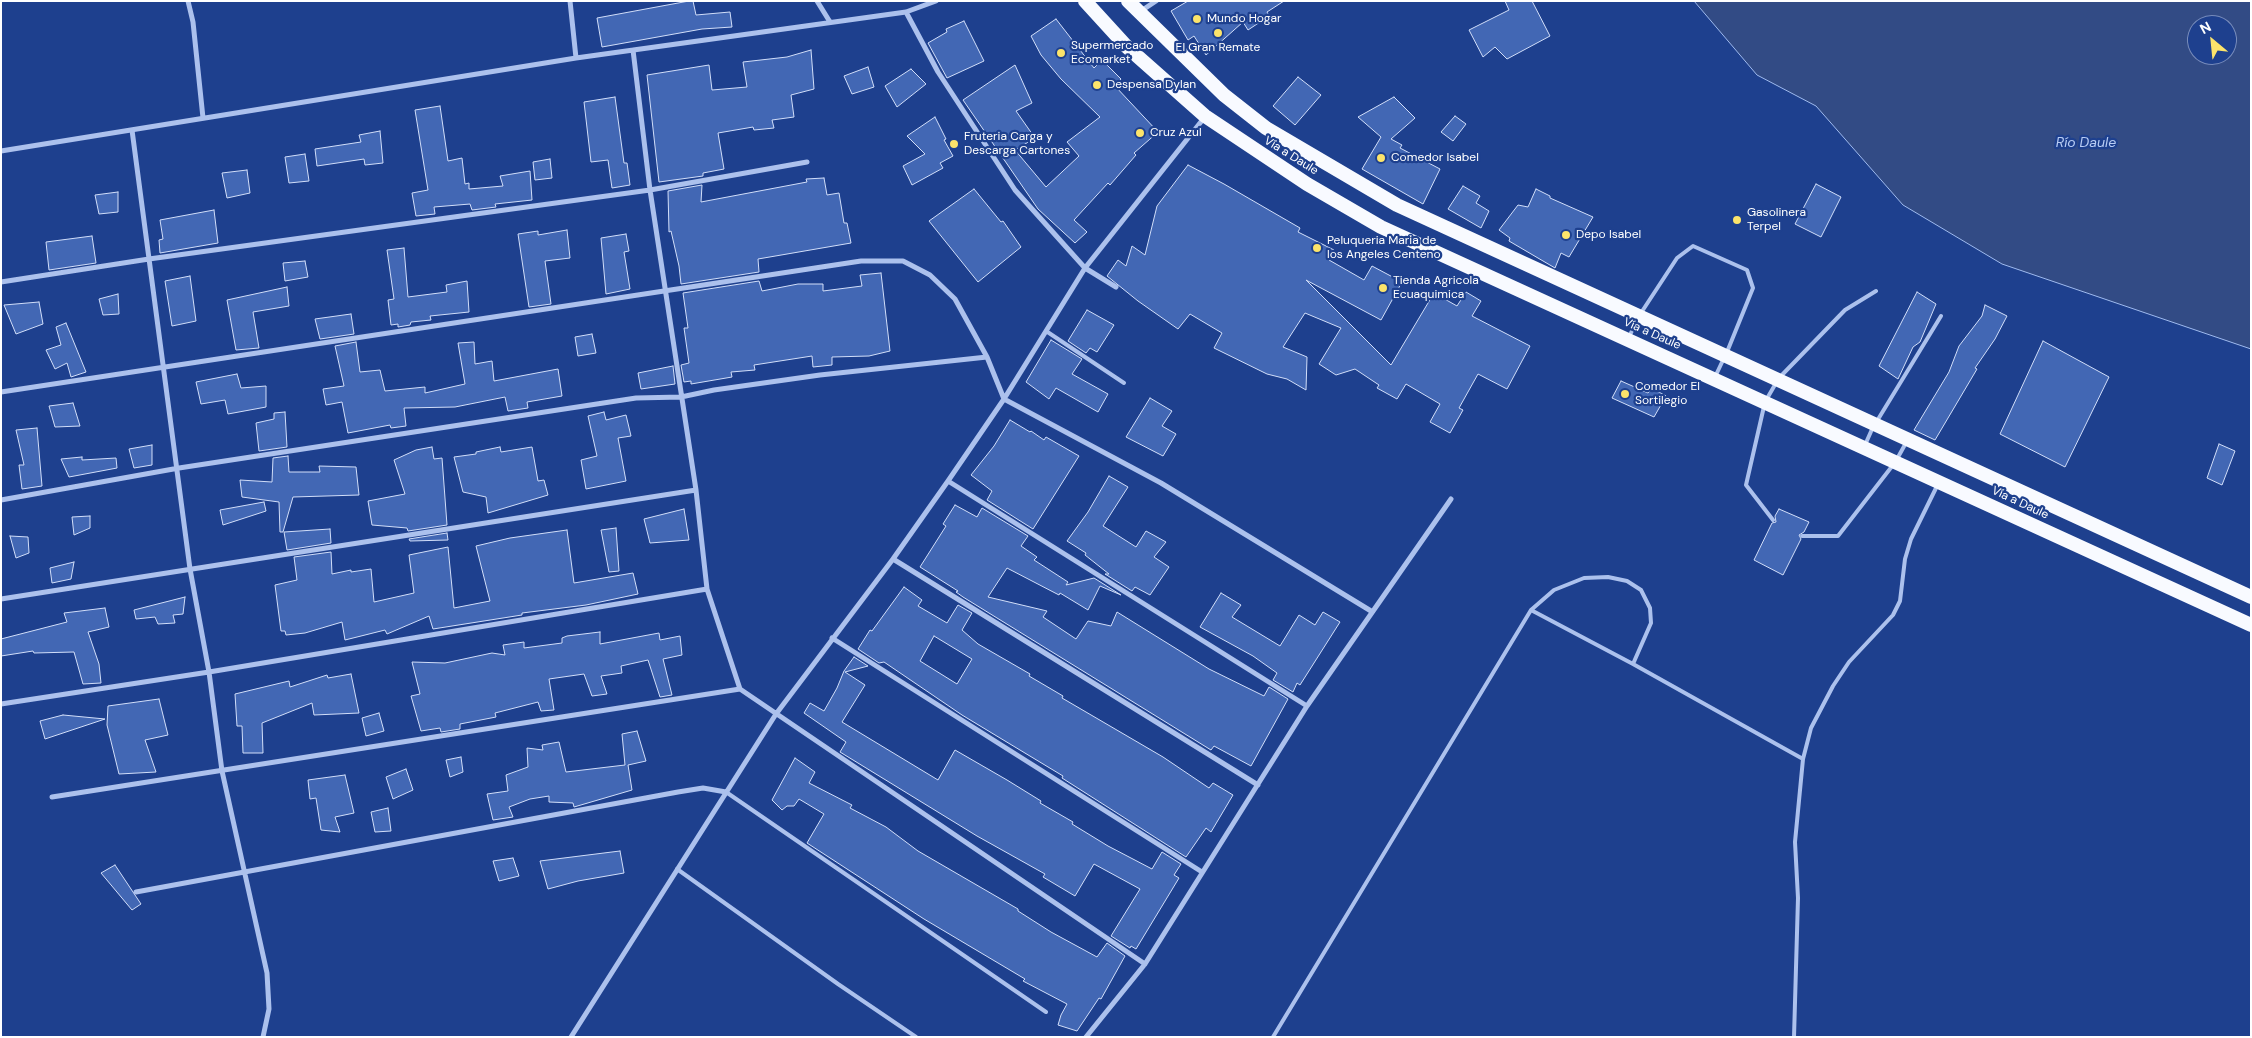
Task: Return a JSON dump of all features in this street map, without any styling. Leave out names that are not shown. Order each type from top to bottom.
[{"type":"highway","name":"Vía a Daule","points":[[1085,1],[1127,46],[1205,116],[1298,178],[1381,227],[2251,625]]},
{"type":"highway","name":"Vía a Daule","points":[[1128,1],[1224,95],[1266,128],[1397,205],[2251,597]]},
{"type":"street","points":[[188,1],[193,22],[202,118]]},
{"type":"street","points":[[570,1],[576,58]]},
{"type":"street","points":[[817,1],[830,22]]},
{"type":"street","points":[[1,151],[576,58],[906,12],[936,1]]},
{"type":"street","points":[[1138,12],[1156,1]]},
{"type":"street","points":[[906,12],[938,72],[1015,190],[1085,268],[1116,287]]},
{"type":"street","points":[[633,50],[664,291],[696,490],[707,589],[740,690],[1146,964]]},
{"type":"street","points":[[571,1037],[776,714],[893,559],[948,481],[1004,398],[1085,268],[1205,116]]},
{"type":"street","points":[[132,130],[179,468],[190,569],[209,672],[222,771],[267,973],[269,1009],[262,1037]]},
{"type":"street","points":[[1,282],[149,259],[650,190],[807,162]]},
{"type":"street","points":[[1,392],[861,261],[903,261],[930,275],[955,299],[987,357],[1004,398],[1160,483],[1371,611]]},
{"type":"street","points":[[1,500],[179,468],[636,398],[681,398],[714,390],[820,375],[987,357]]},
{"type":"street","points":[[948,481],[1307,706]]},
{"type":"street","points":[[1,599],[696,490]]},
{"type":"street","points":[[1086,1037],[1146,964],[1307,706],[1371,611],[1451,499]]},
{"type":"street","points":[[893,559],[1258,785]]},
{"type":"street","points":[[1,704],[209,672],[707,589]]},
{"type":"street","points":[[832,638],[1202,872]]},
{"type":"street","points":[[52,797],[740,690]]},
{"type":"street","points":[[136,892],[678,792],[704,788],[726,792]]},
{"type":"lane","points":[[1628,340],[1639,316],[1677,258],[1693,246],[1748,270],[1753,288],[1714,379]]},
{"type":"lane","points":[[1773,520],[1746,485],[1765,402],[1777,380],[1845,310],[1876,290]]},
{"type":"lane","points":[[1864,448],[1874,424],[1941,316]]},
{"type":"lane","points":[[1046,331],[1124,383]]},
{"type":"lane","points":[[1802,536],[1838,536],[1895,462],[1908,440]]},
{"type":"lane","points":[[1794,1037],[1798,898],[1795,842],[1803,759],[1811,728],[1848,662],[1893,614],[1903,588],[1905,559],[1911,539],[1939,482]]},
{"type":"lane","points":[[1273,1037],[1531,610],[1554,590],[1584,578],[1608,577],[1627,581],[1641,590],[1650,608],[1651,622],[1633,664]]},
{"type":"lane","points":[[1531,610],[1633,664],[1803,759]]},
{"type":"lane","points":[[726,792],[1046,1012]]},
{"type":"lane","points":[[677,869],[916,1037]]},
{"type":"water","name":"Río Daule","points":[[1694,1],[2251,1],[2251,349],[2002,264],[1903,205],[1816,106],[1757,75]]},
{"type":"building","points":[[693,1],[696,15],[730,12],[732,27],[702,29],[602,47],[597,18]]},
{"type":"building","points":[[1188,1],[1284,1],[1267,12],[1269,16],[1248,30],[1243,22],[1206,55],[1194,36],[1188,40],[1171,11]]},
{"type":"building","points":[[1505,1],[1532,1],[1550,36],[1507,59],[1495,47],[1483,57],[1469,30],[1509,10]]},
{"type":"building","points":[[1056,19],[1094,68],[1102,60],[1121,79],[1115,86],[1158,132],[1134,153],[1136,155],[1110,185],[1108,183],[1074,220],[1087,232],[1075,243],[1038,209],[963,100],[1015,65],[1032,103],[1016,111],[1035,138],[1015,150],[1046,187],[1079,156],[1067,142],[1100,117],[1061,79],[1041,55],[1031,36]]},
{"type":"building","points":[[964,21],[984,61],[947,78],[928,43],[947,32],[946,29]]},
{"type":"building","points":[[811,50],[814,89],[791,95],[794,117],[772,120],[774,128],[754,130],[753,127],[718,133],[724,169],[703,173],[703,176],[659,182],[647,75],[709,65],[712,90],[747,87],[743,62],[787,57]]},
{"type":"building","points":[[868,67],[874,87],[852,94],[844,76]]},
{"type":"building","points":[[911,69],[926,84],[897,107],[885,86]]},
{"type":"building","points":[[1298,77],[1321,95],[1295,125],[1273,106]]},
{"type":"building","points":[[615,97],[624,163],[627,163],[630,185],[612,188],[608,160],[591,162],[584,102]]},
{"type":"building","points":[[1394,97],[1415,118],[1391,139],[1402,145],[1400,148],[1440,169],[1423,204],[1362,169],[1381,137],[1358,117]]},
{"type":"building","points":[[440,106],[448,161],[462,158],[465,184],[469,183],[469,189],[503,186],[500,176],[530,171],[532,200],[495,204],[496,207],[472,210],[470,204],[434,207],[435,214],[416,216],[412,193],[428,190],[415,110]]},
{"type":"building","points":[[1455,116],[1466,124],[1453,141],[1441,132]]},
{"type":"building","points":[[935,117],[953,156],[940,163],[943,168],[912,185],[903,166],[925,154],[907,136]]},
{"type":"building","points":[[380,131],[383,163],[365,165],[364,159],[317,166],[315,149],[361,142],[359,135]]},
{"type":"building","points":[[305,154],[309,181],[289,183],[285,157]]},
{"type":"building","points":[[550,159],[552,178],[535,180],[533,162]]},
{"type":"building","points":[[1188,165],[1300,228],[1298,232],[1334,250],[1329,260],[1364,280],[1372,266],[1402,282],[1381,320],[1306,280],[1391,365],[1434,293],[1457,306],[1466,292],[1481,301],[1472,316],[1530,346],[1507,389],[1478,374],[1459,408],[1463,410],[1450,433],[1430,422],[1440,404],[1406,384],[1397,399],[1377,388],[1379,385],[1355,369],[1336,375],[1319,364],[1341,328],[1305,313],[1283,347],[1307,357],[1306,390],[1287,379],[1267,374],[1214,348],[1222,333],[1190,314],[1178,329],[1138,301],[1107,276],[1118,260],[1126,266],[1132,246],[1145,255],[1157,206]]},
{"type":"building","points":[[247,170],[250,193],[227,198],[222,173]]},
{"type":"building","points":[[824,178],[827,195],[839,193],[844,223],[847,223],[851,243],[758,259],[759,272],[681,284],[671,231],[669,232],[668,191],[702,185],[701,202],[807,182],[806,179]]},
{"type":"building","points":[[1816,184],[1841,197],[1821,237],[1795,224]]},
{"type":"building","points":[[1463,186],[1480,196],[1476,203],[1489,211],[1481,228],[1448,209]]},
{"type":"building","points":[[974,189],[1001,222],[1003,221],[1021,247],[978,282],[929,221]]},
{"type":"building","points":[[1536,189],[1550,196],[1550,198],[1593,217],[1569,257],[1561,253],[1555,268],[1509,241],[1510,238],[1499,230],[1518,205],[1528,207]]},
{"type":"building","points":[[118,192],[118,212],[99,214],[95,195]]},
{"type":"building","points":[[214,210],[218,243],[160,253],[159,240],[163,239],[160,220]]},
{"type":"building","points":[[567,230],[570,258],[545,261],[551,304],[529,307],[518,234],[538,231],[538,235]]},
{"type":"building","points":[[626,234],[629,251],[624,252],[630,289],[606,294],[601,238]]},
{"type":"building","points":[[92,236],[96,263],[49,270],[46,242]]},
{"type":"building","points":[[404,248],[408,297],[447,292],[446,285],[467,281],[469,312],[430,316],[431,320],[411,322],[410,325],[398,327],[398,324],[391,325],[388,300],[394,299],[387,250]]},
{"type":"building","points":[[305,261],[308,277],[285,281],[283,263]]},
{"type":"building","points":[[881,273],[890,351],[869,356],[832,357],[832,365],[813,367],[812,356],[754,365],[755,370],[731,372],[732,377],[691,384],[691,381],[684,382],[681,365],[689,363],[684,328],[688,328],[683,293],[759,281],[762,291],[798,284],[823,284],[823,291],[862,286],[860,275]]},
{"type":"building","points":[[190,276],[196,321],[172,326],[165,281]]},
{"type":"building","points":[[287,287],[289,306],[253,312],[259,348],[236,350],[227,300]]},
{"type":"building","points":[[1917,292],[1936,304],[1920,342],[1913,347],[1898,379],[1879,366]]},
{"type":"building","points":[[118,294],[119,314],[103,315],[99,299]]},
{"type":"building","points":[[39,302],[43,324],[16,334],[4,305]]},
{"type":"building","points":[[1985,305],[2007,316],[1995,339],[1975,368],[1977,369],[1935,440],[1914,430],[1949,372],[1959,346],[1982,316]]},
{"type":"building","points":[[1087,310],[1114,325],[1097,352],[1090,348],[1086,353],[1068,341]]},
{"type":"building","points":[[351,314],[354,334],[320,339],[315,319]]},
{"type":"building","points":[[66,323],[86,372],[71,377],[67,363],[55,369],[46,350],[61,345],[56,327]]},
{"type":"building","points":[[592,334],[596,353],[578,356],[575,337]]},
{"type":"building","points":[[1051,340],[1082,359],[1072,374],[1108,394],[1098,412],[1056,388],[1049,399],[1026,382]]},
{"type":"building","points":[[2043,341],[2109,377],[2065,467],[2000,434]]},
{"type":"building","points":[[356,342],[360,372],[380,370],[385,391],[425,387],[425,393],[465,384],[458,343],[474,342],[475,364],[492,361],[494,381],[558,369],[562,396],[527,402],[528,408],[508,411],[505,397],[455,407],[404,408],[406,426],[391,428],[390,425],[348,433],[342,402],[326,405],[323,389],[344,386],[335,346]]},
{"type":"building","points":[[673,366],[675,384],[641,389],[638,373]]},
{"type":"building","points":[[237,374],[241,388],[266,386],[266,407],[228,414],[225,400],[201,404],[196,382]]},
{"type":"building","points":[[1621,381],[1648,393],[1652,388],[1666,396],[1654,417],[1612,398]]},
{"type":"building","points":[[1150,398],[1172,411],[1162,426],[1176,434],[1163,456],[1126,437]]},
{"type":"building","points":[[73,403],[80,426],[55,427],[49,406]]},
{"type":"building","points":[[285,412],[287,447],[259,451],[256,423],[274,419],[274,413]]},
{"type":"building","points":[[604,412],[606,420],[626,415],[631,436],[618,438],[626,481],[586,489],[581,460],[597,456],[588,416]]},
{"type":"building","points":[[1010,420],[1044,440],[1046,437],[1079,456],[1033,529],[987,500],[992,491],[971,475],[994,446]]},
{"type":"building","points":[[37,428],[42,486],[22,489],[19,465],[24,465],[16,430]]},
{"type":"building","points":[[2219,444],[2235,451],[2222,485],[2207,478]]},
{"type":"building","points":[[152,445],[152,465],[134,468],[129,449]]},
{"type":"building","points":[[432,447],[434,459],[442,458],[447,525],[408,531],[407,528],[372,525],[368,501],[405,494],[394,460],[416,450]]},
{"type":"building","points":[[500,447],[501,452],[532,447],[538,481],[544,480],[548,495],[488,513],[486,497],[463,492],[454,457],[476,454],[476,452]]},
{"type":"building","points":[[288,456],[289,472],[320,472],[319,466],[356,467],[359,495],[293,497],[283,532],[280,532],[279,502],[242,497],[240,480],[272,482],[273,458]]},
{"type":"building","points":[[82,457],[82,460],[116,458],[117,468],[69,477],[61,459]]},
{"type":"building","points":[[1109,476],[1128,487],[1103,526],[1136,547],[1146,531],[1166,542],[1154,557],[1169,567],[1150,595],[1135,587],[1132,591],[1105,574],[1109,574],[1085,555],[1086,553],[1067,541],[1088,512]]},
{"type":"building","points":[[264,502],[266,511],[223,525],[220,510]]},
{"type":"building","points":[[955,505],[977,517],[982,508],[1028,536],[1021,546],[1037,557],[1034,560],[1068,582],[1066,585],[1094,578],[1121,595],[1100,586],[1088,610],[1060,593],[1059,595],[1007,568],[988,597],[1047,611],[1043,617],[1076,639],[1088,621],[1111,626],[1117,612],[1209,669],[1264,696],[1269,687],[1288,699],[1251,766],[1214,746],[1211,750],[963,597],[956,592],[958,591],[920,567],[946,526],[943,524]]},
{"type":"building","points":[[684,509],[689,540],[650,543],[644,519]]},
{"type":"building","points":[[1779,509],[1809,522],[1804,532],[1799,535],[1801,539],[1783,575],[1754,560],[1772,523],[1776,522],[1775,516]]},
{"type":"building","points":[[90,516],[90,528],[74,535],[72,517]]},
{"type":"building","points":[[616,528],[619,571],[609,572],[601,530]]},
{"type":"building","points":[[330,529],[331,543],[287,550],[284,532]]},
{"type":"building","points":[[567,530],[574,583],[633,573],[638,594],[586,605],[522,613],[522,615],[433,629],[429,616],[387,634],[385,630],[345,640],[342,622],[305,633],[286,635],[285,631],[281,631],[275,585],[297,580],[294,557],[331,552],[332,574],[351,570],[351,572],[371,569],[374,602],[414,593],[409,555],[448,547],[454,608],[490,601],[476,546],[510,538]]},
{"type":"building","points":[[447,533],[448,540],[410,541],[409,539]]},
{"type":"building","points":[[10,536],[28,537],[29,553],[16,558]]},
{"type":"building","points":[[74,562],[71,579],[52,583],[50,568]]},
{"type":"building","points":[[904,587],[922,600],[918,606],[947,623],[958,605],[972,613],[962,630],[978,644],[1030,674],[1029,676],[1063,696],[1062,698],[1163,757],[1209,788],[1213,783],[1233,795],[1211,832],[1206,828],[1186,857],[1062,778],[1063,776],[962,715],[884,662],[879,663],[858,649],[870,630],[872,631]],"holes":[[[934,636],[972,659],[957,684],[920,661]]]},
{"type":"building","points":[[1221,593],[1241,605],[1232,617],[1280,646],[1299,615],[1315,625],[1323,612],[1340,622],[1300,685],[1297,683],[1293,692],[1273,680],[1277,673],[1253,656],[1200,627]]},
{"type":"building","points":[[185,597],[183,614],[173,615],[175,623],[158,624],[155,617],[136,619],[134,610]]},
{"type":"building","points":[[105,608],[109,627],[88,632],[99,664],[101,683],[83,684],[74,652],[34,653],[33,651],[1,656],[1,639],[67,622],[64,613]]},
{"type":"building","points":[[600,632],[600,644],[659,633],[660,640],[680,636],[682,655],[663,659],[672,695],[660,697],[648,660],[621,666],[622,673],[601,676],[607,694],[592,696],[584,674],[549,679],[554,710],[541,711],[538,702],[495,713],[496,717],[460,724],[460,729],[441,732],[440,728],[421,731],[411,696],[420,694],[412,662],[445,663],[492,653],[505,655],[503,645],[524,642],[524,648],[562,643],[562,638],[567,636]]},
{"type":"building","points":[[854,657],[868,666],[845,672],[865,685],[842,722],[938,780],[955,750],[1041,801],[1040,803],[1073,822],[1072,824],[1108,846],[1152,869],[1162,852],[1181,864],[1174,875],[1179,878],[1136,949],[1131,946],[1130,948],[1111,936],[1140,889],[1094,864],[1075,896],[1043,877],[1045,874],[977,836],[840,752],[846,742],[804,713],[810,703],[824,711],[844,671]]},
{"type":"building","points":[[351,674],[359,713],[314,715],[312,703],[262,723],[263,753],[243,753],[242,726],[237,726],[235,694],[289,681],[290,687],[327,675],[328,678]]},
{"type":"building","points":[[159,699],[168,735],[145,740],[156,772],[119,774],[107,725],[108,706]]},
{"type":"building","points":[[379,713],[384,731],[366,736],[362,718]]},
{"type":"building","points":[[63,715],[105,719],[45,739],[40,721]]},
{"type":"building","points":[[637,731],[646,761],[628,765],[632,790],[574,807],[573,803],[549,802],[549,796],[530,799],[509,807],[513,817],[493,820],[487,794],[508,791],[506,775],[528,767],[527,748],[543,750],[542,745],[559,742],[566,772],[625,765],[622,734]]},
{"type":"building","points":[[461,757],[463,772],[450,777],[446,760]]},
{"type":"building","points":[[795,758],[815,772],[809,783],[852,805],[850,808],[886,827],[918,851],[1018,909],[1018,911],[1051,932],[1097,957],[1107,943],[1125,956],[1101,999],[1099,998],[1077,1031],[1058,1025],[1067,1004],[1023,981],[1025,979],[924,919],[807,843],[824,814],[799,799],[794,806],[787,806],[782,810],[772,800]]},
{"type":"building","points":[[406,769],[413,790],[393,799],[386,777]]},
{"type":"building","points":[[345,775],[354,813],[335,817],[340,832],[321,830],[316,798],[310,799],[308,780]]},
{"type":"building","points":[[388,808],[391,831],[375,832],[371,812]]},
{"type":"building","points":[[620,851],[624,873],[578,881],[548,889],[540,861]]},
{"type":"building","points":[[513,858],[519,876],[499,881],[493,861]]},
{"type":"building","points":[[115,865],[141,904],[132,910],[101,873]]},
{"type":"place","name":"Mundo Hogar","points":[[1197,19]]},
{"type":"place","name":"El Gran Remate","points":[[1218,33]]},
{"type":"place","name":"Supermercado Ecomarket","points":[[1061,53]]},
{"type":"place","name":"Despensa Dylan","points":[[1097,85]]},
{"type":"place","name":"Cruz Azul","points":[[1140,133]]},
{"type":"place","name":"Fruteria Carga y Descarga Cartones","points":[[954,144]]},
{"type":"place","name":"Comedor Isabel","points":[[1381,158]]},
{"type":"place","name":"Gasolinera Terpel","points":[[1737,220]]},
{"type":"place","name":"Depo Isabel","points":[[1566,235]]},
{"type":"place","name":"Peluqueria Maria de los Angeles Centeno","points":[[1317,248]]},
{"type":"place","name":"Tienda Agricola Ecuaquimica","points":[[1383,288]]},
{"type":"place","name":"Comedor El Sortilegio","points":[[1625,394]]}]
